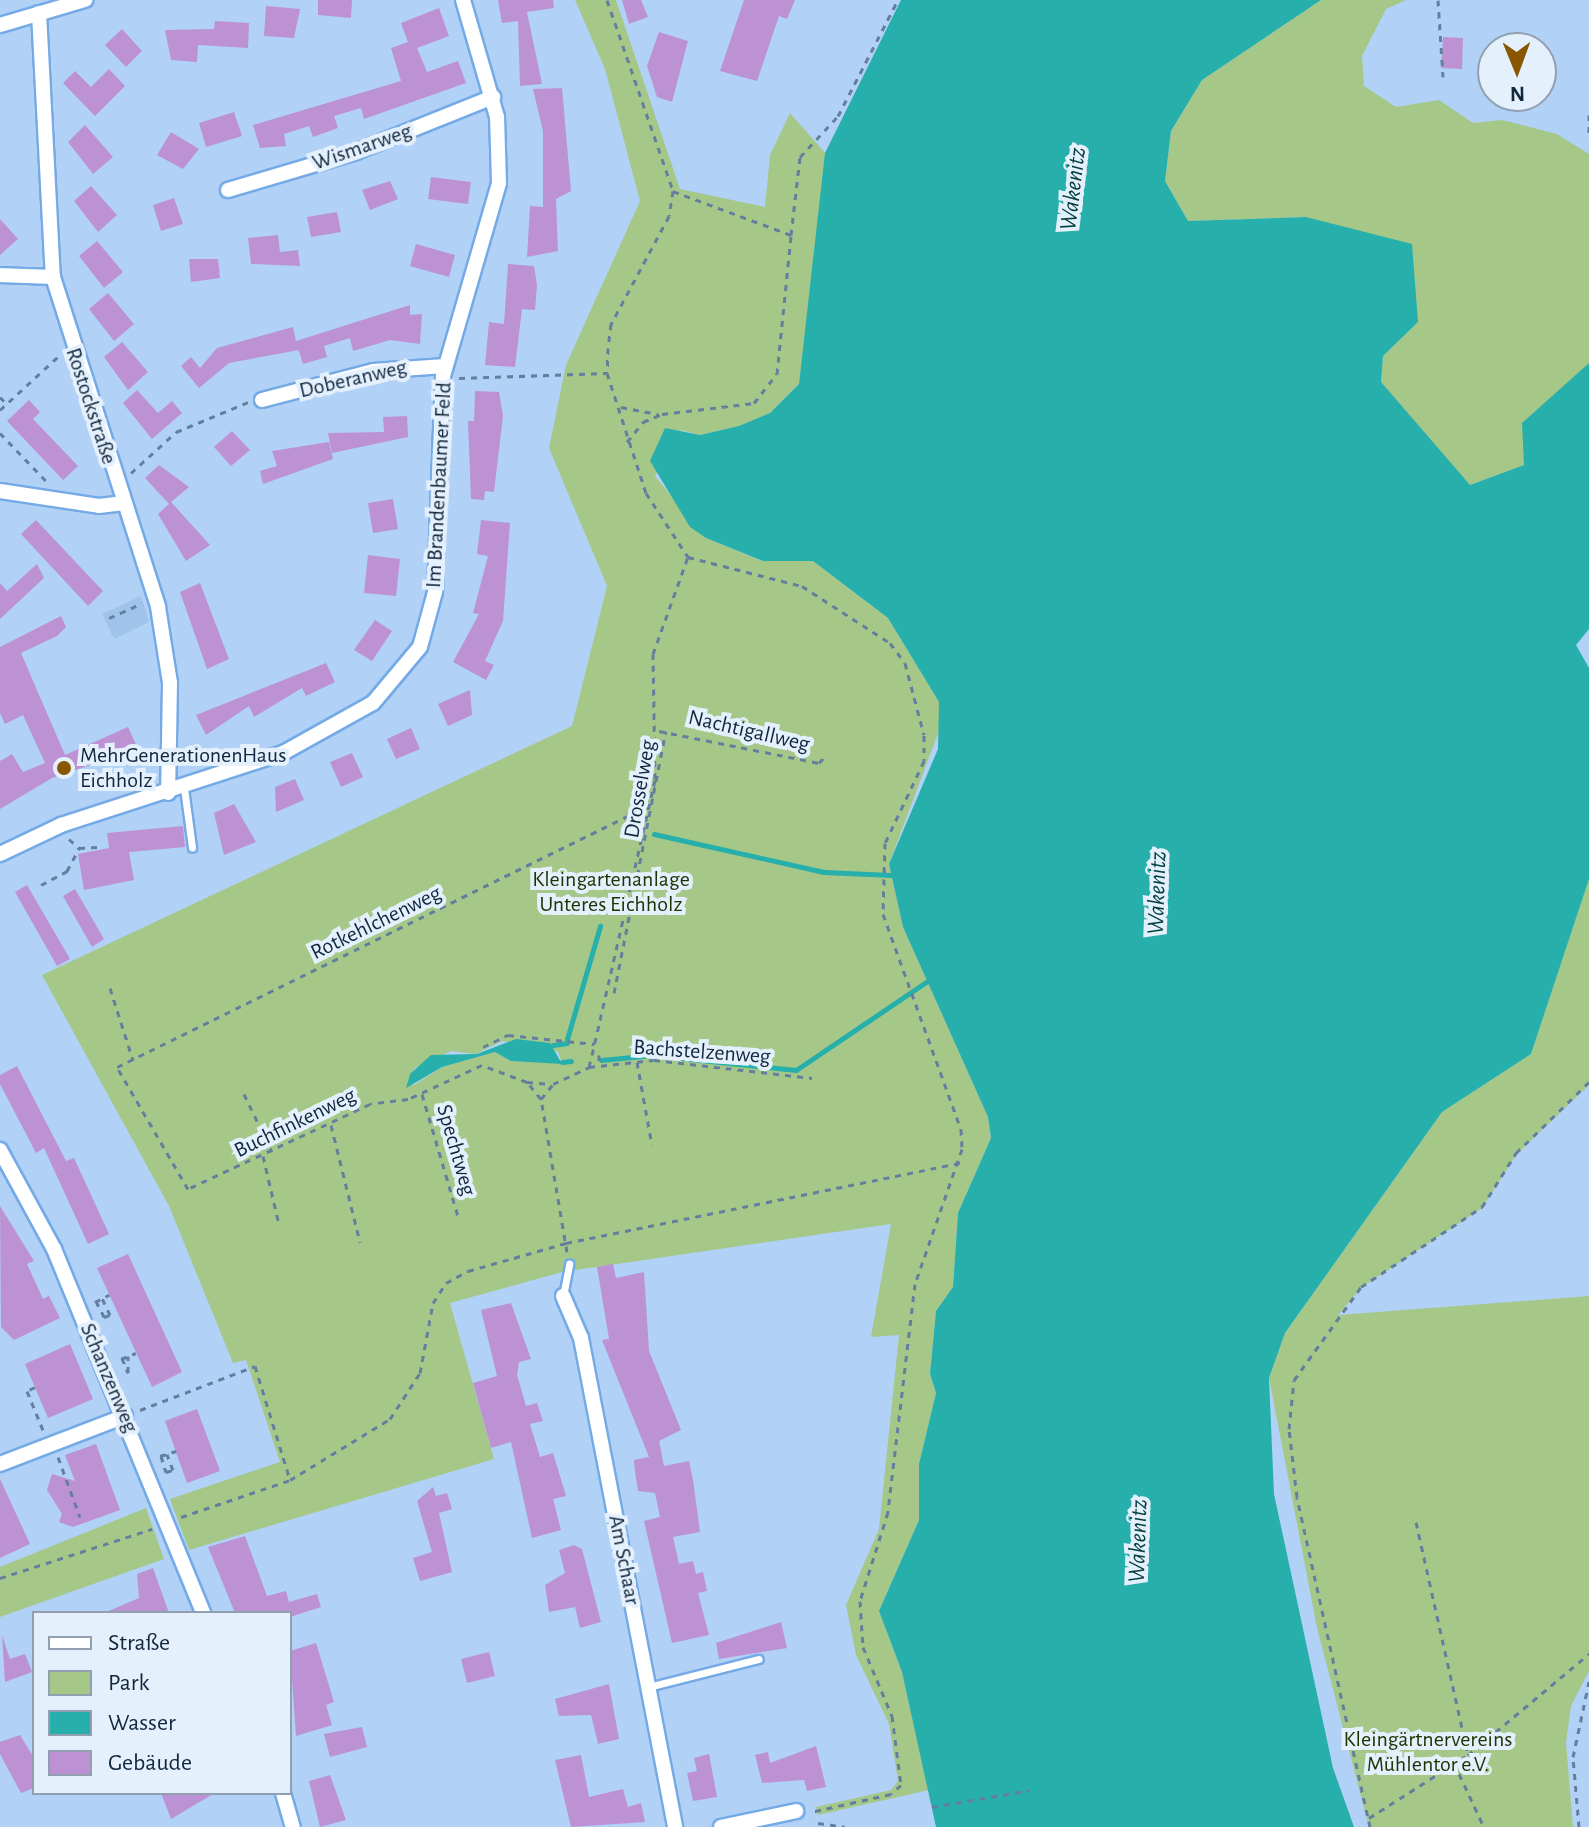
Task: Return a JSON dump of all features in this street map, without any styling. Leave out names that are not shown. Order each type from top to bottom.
[{"type":"street","points":[[0,25],[85,0]]},
{"type":"street","name":"Im Brandenbaumer Feld","points":[[0,854],[61,825],[184,788],[333,728],[373,703],[420,647],[435,592],[444,371],[494,213],[501,146],[493,97],[463,0]]},
{"type":"street","name":"Rostockstraße","points":[[39,13],[53,277],[71,345],[166,644],[168,793]]},
{"type":"street","name":"Wismarweg","points":[[228,190],[356,152],[493,97]]},
{"type":"street","points":[[0,275],[53,277]]},
{"type":"street","name":"Doberanweg","points":[[262,400],[373,371],[444,371]]},
{"type":"street","points":[[0,491],[52,499],[122,503]]},
{"type":"street","name":"Schanzenweg","points":[[0,1150],[54,1249],[125,1416],[202,1611]]},
{"type":"street","name":"Am Schaar","points":[[563,1296],[581,1338],[675,1827]]},
{"type":"street","points":[[0,1464],[125,1416]]},
{"type":"street","points":[[284,1795],[293,1827]]},
{"type":"street","points":[[721,1827],[796,1811]]},
{"type":"lane","points":[[184,788],[192,847]]},
{"type":"lane","points":[[563,1296],[569,1264]]},
{"type":"lane","points":[[648,1687],[759,1659]]},
{"type":"path","points":[[607,0],[673,191],[669,216],[611,324],[607,373],[621,407],[627,442],[646,493],[688,557],[802,586],[877,632],[905,663],[925,749],[885,843],[883,914],[961,1129],[960,1163],[929,1227],[915,1284],[888,1512],[860,1601],[863,1647],[892,1716],[901,1785],[891,1794],[796,1811]]},
{"type":"path","points":[[621,407],[662,414],[723,412],[767,396],[777,374],[800,157],[838,116],[898,0]]},
{"type":"path","points":[[1438,0],[1443,77]]},
{"type":"path","points":[[1589,115],[1589,135]]},
{"type":"path","points":[[673,191],[791,235]]},
{"type":"path","points":[[0,410],[71,345]]},
{"type":"path","points":[[444,371],[607,373]]},
{"type":"path","points":[[0,397],[7,404]]},
{"type":"path","points":[[117,486],[176,432],[232,404],[262,400]]},
{"type":"path","points":[[627,442],[643,422],[662,414]]},
{"type":"path","points":[[0,433],[55,490],[52,499]]},
{"type":"path","points":[[589,1067],[648,806],[659,731],[653,654],[688,557]]},
{"type":"path","points":[[109,618],[143,602]]},
{"type":"path","name":"Nachtigallweg","points":[[659,731],[819,763],[826,755]]},
{"type":"path","name":"Drosselweg","points":[[614,993],[629,931],[666,731]]},
{"type":"path","name":"Rotkehlchenweg","points":[[117,1067],[648,806]]},
{"type":"path","points":[[61,825],[79,848]]},
{"type":"path","points":[[79,848],[97,848]]},
{"type":"path","points":[[41,885],[67,871],[79,848]]},
{"type":"path","points":[[622,929],[629,931]]},
{"type":"path","points":[[110,988],[133,1060]]},
{"type":"path","points":[[483,1047],[508,1035],[595,1044]]},
{"type":"path","points":[[599,1055],[599,1066]]},
{"type":"path","points":[[637,1061],[652,1145]]},
{"type":"path","name":"Bachstelzenweg","points":[[553,1084],[589,1067],[637,1061],[812,1078]]},
{"type":"path","name":"Buchfinkenweg","points":[[117,1067],[188,1189],[379,1101],[422,1094],[482,1065],[527,1082],[541,1099]]},
{"type":"path","points":[[527,1082],[553,1084]]},
{"type":"path","points":[[1370,1827],[1297,1497],[1289,1429],[1294,1380],[1361,1287],[1482,1207],[1516,1153],[1589,1082]]},
{"type":"path","points":[[553,1084],[541,1099],[566,1243]]},
{"type":"path","points":[[244,1094],[272,1152]]},
{"type":"path","name":"Spechtweg","points":[[422,1094],[458,1216]]},
{"type":"path","points":[[331,1123],[360,1242]]},
{"type":"path","points":[[263,1156],[279,1224]]},
{"type":"path","points":[[0,1578],[290,1480],[400,1408],[420,1373],[433,1303],[446,1283],[566,1243],[960,1163]]},
{"type":"path","points":[[102,1298],[109,1295]]},
{"type":"path","points":[[128,1356],[136,1353]]},
{"type":"path","points":[[125,1416],[255,1366],[290,1480]]},
{"type":"path","points":[[35,1387],[27,1391],[52,1444],[80,1517]]},
{"type":"path","points":[[167,1454],[176,1451]]},
{"type":"path","points":[[1416,1522],[1468,1755]]},
{"type":"path","points":[[1368,1818],[1468,1755],[1589,1654]]},
{"type":"path","points":[[1579,1827],[1573,1757],[1589,1682]]},
{"type":"path","points":[[1454,1763],[1484,1827]]},
{"type":"path","points":[[932,1807],[1030,1790]]},
{"type":"path","points":[[818,1823],[845,1827]]},
{"type":"shaded area","points":[[141,596],[149,622],[114,639],[102,614]]},
{"type":"green space","name":"Kleingartenanlage Unteres Eichholz","points":[[575,0],[616,0],[680,189],[765,207],[770,155],[790,113],[827,155],[799,384],[770,413],[740,426],[700,435],[680,430],[655,476],[706,538],[762,561],[813,561],[888,618],[939,702],[942,723],[889,864],[903,927],[988,1117],[991,1138],[958,1213],[953,1287],[936,1311],[930,1374],[936,1393],[919,1464],[919,1520],[879,1611],[902,1672],[929,1790],[818,1815],[816,1807],[891,1790],[898,1781],[889,1724],[856,1655],[846,1605],[879,1529],[899,1335],[871,1337],[891,1224],[562,1272],[450,1303],[494,1459],[189,1550],[170,1499],[280,1462],[246,1360],[233,1363],[169,1206],[42,975],[572,726],[607,586],[549,448],[566,365],[640,201],[605,69]],"holes":[[[502,1041],[558,1052],[562,1063],[511,1061],[495,1052],[442,1067],[414,1085],[408,1080],[415,1068],[451,1051],[476,1054]]]},
{"type":"green space","points":[[1321,0],[1406,0],[1386,9],[1362,56],[1364,86],[1396,107],[1439,100],[1473,123],[1502,120],[1557,134],[1589,154],[1589,363],[1524,465],[1470,485],[1426,442],[1381,382],[1383,356],[1418,322],[1306,217],[1188,221],[1165,181],[1171,131],[1202,80]]},
{"type":"green space","name":"Kleingärtnervereins Mühlentor e.V.","points":[[1589,879],[1589,1085],[1517,1154],[1482,1208],[1362,1287],[1338,1315],[1589,1296],[1589,1671],[1571,1706],[1566,1743],[1573,1827],[1369,1827],[1317,1628],[1269,1378],[1285,1333],[1442,1112],[1531,1054]]},
{"type":"green space","points":[[146,1508],[164,1559],[0,1617],[0,1567]]},
{"type":"water","name":"Wakenitz","points":[[901,0],[1321,0],[1202,80],[1171,131],[1165,181],[1188,221],[1306,217],[1412,244],[1418,322],[1383,356],[1381,382],[1470,485],[1524,465],[1522,423],[1589,363],[1589,629],[1576,645],[1589,668],[1589,879],[1531,1054],[1442,1112],[1285,1333],[1269,1378],[1274,1494],[1333,1768],[1354,1827],[936,1827],[902,1672],[879,1611],[919,1520],[919,1464],[936,1393],[930,1374],[936,1311],[953,1287],[958,1213],[991,1138],[988,1117],[903,927],[889,864],[938,749],[939,702],[888,618],[813,561],[763,561],[706,538],[690,527],[650,461],[665,428],[700,435],[739,426],[770,413],[799,384],[825,153]]},
{"type":"water","points":[[516,1039],[550,1043],[562,1064],[511,1061],[495,1052],[442,1067],[406,1088],[410,1074],[431,1055],[477,1054]]},
{"type":"building","points":[[318,0],[352,0],[351,18],[318,15]]},
{"type":"building","points":[[498,0],[553,0],[554,8],[527,12],[542,84],[520,86],[518,21],[502,23]]},
{"type":"building","points":[[622,0],[641,0],[648,17],[629,24]]},
{"type":"building","points":[[744,0],[795,0],[787,19],[779,16],[757,81],[720,71]]},
{"type":"building","points":[[266,6],[300,9],[294,38],[264,36]]},
{"type":"building","points":[[439,8],[449,36],[417,48],[427,72],[458,61],[466,83],[364,119],[361,108],[334,116],[338,128],[313,137],[309,126],[284,134],[286,146],[260,148],[253,125],[401,81],[391,48],[408,42],[401,23]]},
{"type":"building","points":[[215,21],[249,23],[248,48],[198,45],[197,62],[171,60],[165,30],[214,29]]},
{"type":"building","points":[[122,29],[142,51],[126,67],[105,45]]},
{"type":"building","points":[[659,32],[688,41],[672,102],[657,97],[647,66]]},
{"type":"building","points":[[1443,37],[1463,38],[1462,69],[1441,68]]},
{"type":"building","points":[[109,69],[125,86],[95,116],[63,83],[75,71],[91,87]]},
{"type":"building","points":[[562,88],[571,191],[556,199],[558,251],[527,257],[530,206],[543,207],[543,131],[533,89]]},
{"type":"building","points":[[234,112],[242,136],[206,147],[199,123]]},
{"type":"building","points":[[85,125],[113,157],[93,174],[68,142]]},
{"type":"building","points":[[171,132],[199,149],[183,169],[157,155]]},
{"type":"building","points":[[431,177],[471,182],[468,204],[428,199]]},
{"type":"building","points":[[390,181],[398,199],[370,210],[362,190]]},
{"type":"building","points":[[91,186],[117,215],[98,232],[74,201]]},
{"type":"building","points":[[174,198],[183,224],[161,231],[153,205]]},
{"type":"building","points":[[337,212],[341,232],[311,237],[307,217]]},
{"type":"building","points":[[0,219],[18,239],[0,255]]},
{"type":"building","points":[[278,235],[280,252],[298,250],[300,266],[251,264],[248,238]]},
{"type":"building","points":[[97,241],[123,272],[104,288],[79,256]]},
{"type":"building","points":[[416,244],[455,255],[449,277],[410,266]]},
{"type":"building","points":[[189,259],[218,259],[220,278],[191,282]]},
{"type":"building","points":[[508,264],[534,266],[537,285],[535,310],[522,309],[515,367],[485,365],[489,322],[504,324]]},
{"type":"building","points":[[108,293],[134,324],[114,341],[89,309]]},
{"type":"building","points":[[410,305],[410,315],[422,314],[420,344],[390,340],[353,351],[350,338],[324,346],[327,357],[303,364],[299,350],[229,363],[199,388],[181,366],[191,357],[200,368],[217,348],[293,327],[296,341]]},
{"type":"building","points":[[122,342],[148,372],[128,390],[104,357]]},
{"type":"building","points":[[137,390],[158,413],[172,401],[182,413],[152,439],[123,403]]},
{"type":"building","points":[[475,391],[499,392],[503,416],[494,492],[485,491],[484,500],[471,499],[468,421],[474,421]]},
{"type":"building","points":[[29,400],[40,412],[33,419],[78,466],[63,480],[7,421]]},
{"type":"building","points":[[407,416],[408,437],[332,453],[328,433],[384,432],[383,417]]},
{"type":"building","points":[[232,431],[250,450],[231,466],[214,447]]},
{"type":"building","points":[[329,442],[333,459],[263,484],[260,471],[277,466],[272,451]]},
{"type":"building","points":[[159,465],[189,487],[171,502],[210,545],[186,561],[158,514],[169,504],[145,478]]},
{"type":"building","points":[[393,499],[398,529],[373,533],[368,503]]},
{"type":"building","points":[[36,520],[103,591],[88,606],[21,534]]},
{"type":"building","points":[[481,520],[510,523],[503,621],[485,661],[494,665],[486,680],[453,662],[479,614],[473,613],[488,556],[477,554]]},
{"type":"building","points":[[368,555],[400,559],[396,596],[364,593]]},
{"type":"building","points":[[37,564],[44,578],[0,619],[0,583],[7,591]]},
{"type":"building","points":[[200,583],[229,659],[207,669],[180,592]]},
{"type":"building","points":[[61,616],[66,627],[57,636],[21,653],[65,755],[128,727],[138,749],[52,778],[0,809],[0,761],[12,754],[23,772],[45,763],[23,715],[5,724],[0,713],[0,647]]},
{"type":"building","points":[[375,620],[392,631],[372,661],[354,650]]},
{"type":"building","points":[[326,663],[335,682],[306,696],[302,688],[254,717],[249,706],[206,735],[196,715]]},
{"type":"building","points":[[470,690],[472,715],[448,726],[438,704]]},
{"type":"building","points":[[411,728],[420,749],[396,759],[387,739]]},
{"type":"building","points":[[352,753],[363,777],[341,787],[330,762]]},
{"type":"building","points":[[295,779],[304,800],[276,812],[275,787]]},
{"type":"building","points":[[234,804],[256,842],[224,855],[214,813]]},
{"type":"building","points":[[183,826],[185,847],[129,852],[134,880],[84,890],[78,854],[109,848],[107,833]]},
{"type":"building","points":[[27,885],[70,959],[57,966],[15,892]]},
{"type":"building","points":[[75,889],[104,939],[92,947],[63,896]]},
{"type":"building","points":[[17,1066],[66,1161],[74,1158],[109,1234],[88,1244],[44,1148],[36,1153],[0,1084],[0,1075]]},
{"type":"building","points":[[0,1206],[34,1261],[27,1264],[43,1299],[49,1296],[60,1318],[14,1340],[1,1327]]},
{"type":"building","points":[[128,1254],[182,1372],[152,1387],[97,1268]]},
{"type":"building","points":[[613,1264],[616,1278],[644,1272],[649,1351],[681,1430],[659,1441],[664,1466],[689,1461],[693,1480],[700,1532],[673,1537],[679,1564],[693,1561],[696,1574],[703,1572],[707,1591],[698,1593],[709,1635],[672,1643],[644,1521],[660,1517],[655,1493],[638,1491],[635,1472],[634,1460],[649,1457],[602,1340],[609,1339],[597,1267]]},
{"type":"building","points":[[511,1303],[531,1359],[519,1362],[517,1375],[526,1406],[537,1403],[543,1421],[530,1424],[540,1457],[553,1453],[566,1496],[553,1499],[561,1530],[532,1538],[511,1442],[491,1448],[473,1383],[497,1376],[481,1310]]},
{"type":"building","points":[[70,1344],[93,1399],[48,1418],[25,1364]]},
{"type":"building","points":[[197,1409],[220,1471],[187,1483],[165,1421]]},
{"type":"building","points":[[96,1444],[120,1510],[73,1527],[59,1522],[62,1514],[47,1490],[52,1474],[75,1481],[65,1455]]},
{"type":"building","points":[[0,1479],[30,1544],[0,1558]]},
{"type":"building","points":[[433,1487],[436,1496],[447,1493],[452,1509],[439,1513],[452,1572],[420,1581],[413,1558],[432,1552],[417,1501]]},
{"type":"building","points":[[245,1536],[267,1596],[286,1591],[289,1602],[317,1594],[321,1607],[292,1616],[292,1611],[234,1611],[208,1547]]},
{"type":"building","points":[[574,1545],[582,1549],[601,1622],[580,1628],[575,1607],[549,1612],[545,1585],[565,1573],[559,1550]]},
{"type":"building","points":[[153,1568],[168,1611],[109,1611],[139,1598],[137,1574]]},
{"type":"building","points":[[781,1622],[787,1648],[719,1659],[716,1643]]},
{"type":"building","points":[[2,1635],[10,1659],[25,1654],[32,1672],[5,1682]]},
{"type":"building","points":[[316,1643],[334,1702],[326,1705],[332,1725],[296,1736],[292,1679],[292,1650]]},
{"type":"building","points":[[489,1652],[495,1676],[467,1683],[461,1659]]},
{"type":"building","points":[[609,1684],[619,1739],[598,1744],[591,1715],[559,1716],[555,1699]]},
{"type":"building","points":[[362,1727],[367,1747],[330,1757],[324,1734]]},
{"type":"building","points":[[20,1735],[32,1755],[32,1789],[21,1793],[0,1754],[0,1742]]},
{"type":"building","points":[[816,1746],[826,1787],[807,1791],[804,1780],[762,1783],[755,1755],[768,1752],[770,1763]]},
{"type":"building","points":[[709,1754],[717,1797],[693,1801],[687,1773],[697,1771],[694,1758]]},
{"type":"building","points":[[581,1755],[589,1797],[623,1789],[628,1807],[641,1803],[645,1822],[571,1827],[555,1760]]},
{"type":"building","points":[[330,1775],[346,1820],[320,1827],[309,1781]]},
{"type":"building","points":[[162,1795],[211,1795],[171,1819]]},
{"type":"waterway","points":[[654,834],[824,872],[891,875]]},
{"type":"waterway","points":[[567,1039],[600,926]]},
{"type":"waterway","points":[[601,1060],[653,1055],[796,1070],[929,980]]},
{"type":"waterway","points":[[553,1045],[567,1043]]},
{"type":"waterway","points":[[562,1062],[571,1061]]},
{"type":"place","name":"MehrGenerationenHaus Eichholz","points":[[64,768]]}]
